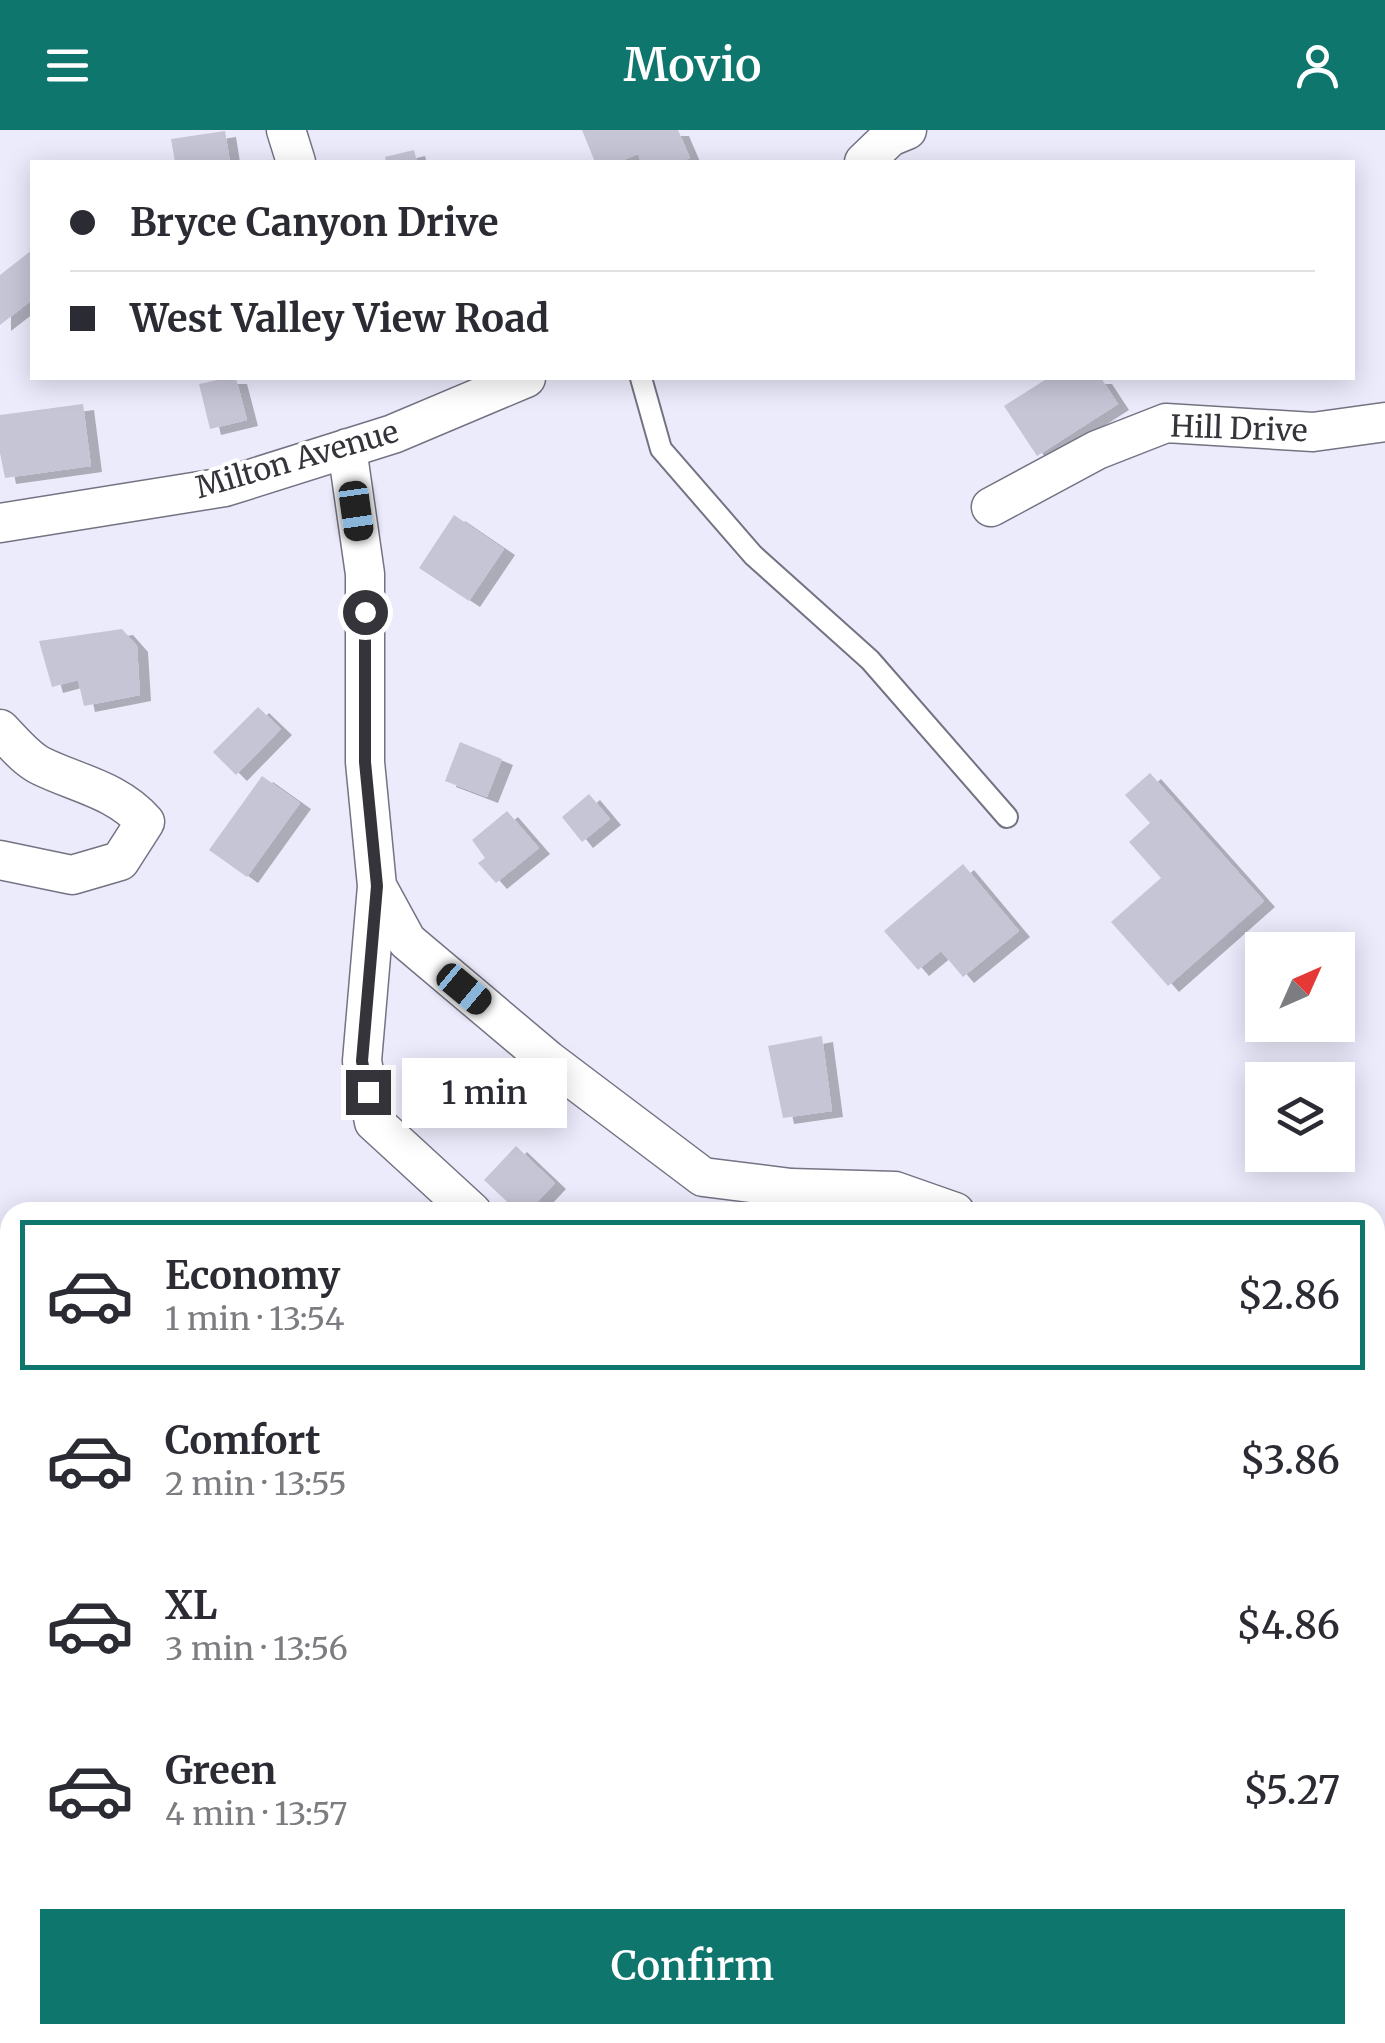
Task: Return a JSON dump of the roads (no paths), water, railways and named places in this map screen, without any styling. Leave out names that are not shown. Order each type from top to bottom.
[{"type":"street","points":[[286,130],[295,160]]},
{"type":"street","points":[[866,160],[890,137],[907,130]]},
{"type":"street","name":"Milton Avenue","points":[[0,523],[225,486],[393,434],[521,380]]},
{"type":"street","name":"Hill Drive","points":[[991,507],[1097,450],[1166,422],[1313,432],[1385,422]]},
{"type":"street","points":[[348,448],[366,574],[365,762],[377,886],[362,1061],[374,1122],[461,1202]]},
{"type":"street","points":[[0,729],[37,765],[95,786],[132,807],[145,822],[120,861],[72,875],[0,860]]},
{"type":"street","points":[[377,886],[407,941],[548,1060],[703,1177],[791,1188],[895,1190],[928,1202]]},
{"type":"lane","points":[[641,380],[662,449],[753,555],[870,660],[1007,817]]}]
